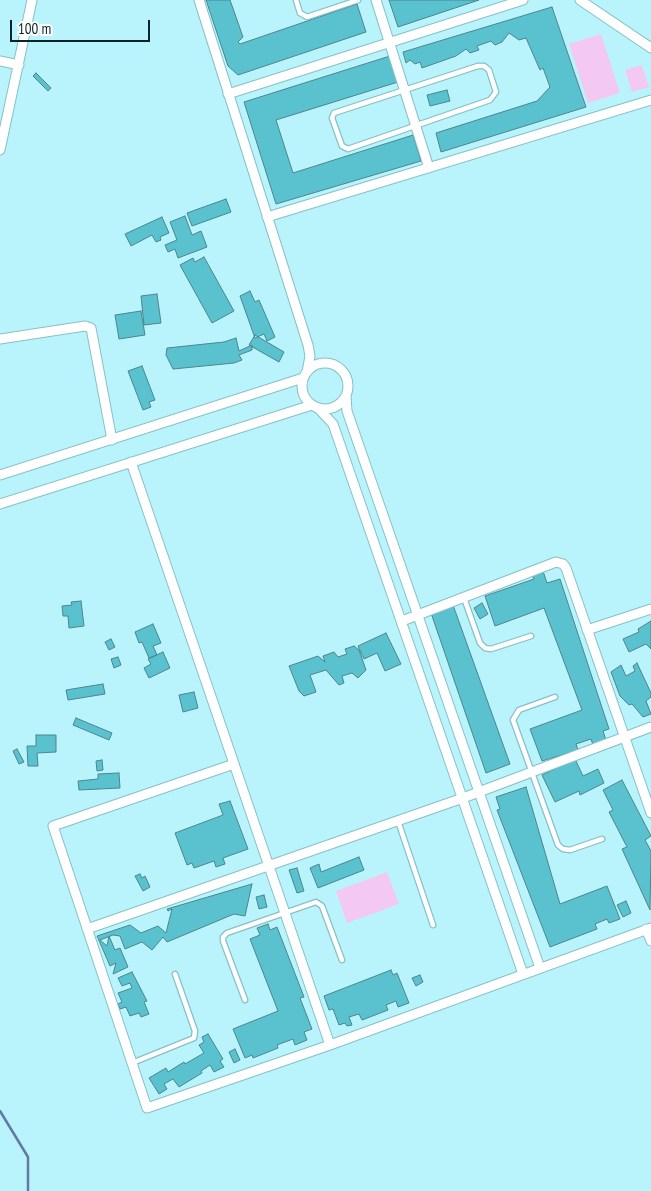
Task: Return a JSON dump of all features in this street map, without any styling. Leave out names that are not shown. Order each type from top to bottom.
[{"type":"street","points":[[0,150],[32,0]]},
{"type":"street","points":[[199,0],[308,345],[310,356],[303,393],[333,424],[523,974]]},
{"type":"street","points":[[376,0],[429,168]]},
{"type":"street","points":[[228,94],[523,0]]},
{"type":"street","points":[[580,0],[651,48]]},
{"type":"street","points":[[0,60],[19,66]]},
{"type":"street","points":[[267,217],[651,100]]},
{"type":"street","points":[[0,339],[85,326],[92,328],[112,440]]},
{"type":"street","points":[[308,345],[316,356],[340,369],[347,381],[347,411],[540,968]]},
{"type":"street","points":[[0,475],[112,440],[305,375],[312,367],[326,363]]},
{"type":"street","points":[[0,504],[131,462],[316,407],[335,407],[346,396]]},
{"type":"street","points":[[131,462],[330,1045]]},
{"type":"street","points":[[402,621],[559,562],[566,568],[651,813]]},
{"type":"street","points":[[587,630],[651,609]]},
{"type":"street","points":[[87,929],[463,798],[651,727]]},
{"type":"street","points":[[234,764],[53,826],[147,1108],[330,1045],[648,928],[651,941]]},
{"type":"street","points":[[513,943],[529,937]]},
{"type":"lane","points":[[296,0],[300,13],[307,17],[358,0]]},
{"type":"lane","points":[[478,66],[484,66],[489,70],[496,92],[490,100],[416,126],[348,149],[342,146],[332,118],[336,112],[478,66]]},
{"type":"lane","points":[[464,598],[480,643],[485,648],[490,649],[532,636]]},
{"type":"lane","points":[[555,697],[519,710],[513,716],[531,773],[560,847],[570,850],[602,839]]},
{"type":"lane","points":[[398,821],[433,925]]},
{"type":"lane","points":[[245,1000],[223,937],[227,933],[312,902],[321,904],[342,960]]},
{"type":"lane","points":[[132,1063],[192,1040],[195,1036],[176,974]]},
{"type":"shaded area","points":[[601,34],[620,93],[588,103],[569,44]]},
{"type":"shaded area","points":[[642,65],[649,87],[632,92],[625,70]]},
{"type":"shaded area","points":[[387,872],[399,904],[347,923],[336,891]]},
{"type":"building","points":[[206,0],[230,0],[243,37],[238,42],[240,44],[357,4],[366,32],[238,75],[228,66]]},
{"type":"building","points":[[389,0],[479,0],[398,27]]},
{"type":"building","points":[[552,7],[586,107],[441,152],[436,133],[537,101],[550,87],[543,68],[540,70],[526,38],[519,40],[509,33],[502,42],[495,45],[491,41],[477,46],[479,50],[470,53],[466,49],[456,56],[422,68],[420,62],[415,64],[410,60],[406,63],[403,52]]},
{"type":"building","points":[[390,56],[398,82],[276,120],[293,173],[413,135],[421,161],[276,204],[244,102]]},
{"type":"building","points":[[36,73],[51,88],[48,91],[33,76]]},
{"type":"building","points":[[447,90],[450,101],[430,106],[427,95]]},
{"type":"building","points":[[226,199],[231,212],[192,226],[187,213]]},
{"type":"building","points":[[185,216],[192,235],[201,231],[207,247],[178,258],[175,249],[168,252],[165,245],[177,240],[170,222]]},
{"type":"building","points":[[162,217],[169,233],[160,237],[161,240],[156,242],[152,235],[131,246],[125,234]]},
{"type":"building","points":[[204,257],[234,311],[212,323],[180,265],[193,258],[195,262]]},
{"type":"building","points":[[250,291],[255,302],[259,300],[275,337],[267,341],[264,334],[255,338],[240,296]]},
{"type":"building","points":[[157,294],[161,323],[144,325],[141,296]]},
{"type":"building","points":[[141,311],[145,335],[119,339],[115,315]]},
{"type":"building","points":[[255,335],[284,352],[279,362],[249,345]]},
{"type":"building","points":[[236,338],[239,351],[252,345],[252,350],[239,355],[242,360],[234,363],[173,369],[166,355],[167,348],[224,342]]},
{"type":"building","points":[[142,366],[155,400],[149,402],[151,407],[143,410],[128,371]]},
{"type":"building","points":[[543,571],[547,583],[560,579],[609,729],[603,731],[606,740],[593,745],[591,739],[576,744],[578,750],[542,761],[530,729],[582,710],[544,608],[495,626],[485,596],[534,579],[532,575]]},
{"type":"building","points":[[81,601],[84,626],[69,628],[68,616],[63,616],[62,606],[72,605],[71,602]]},
{"type":"building","points":[[482,603],[488,614],[480,619],[474,608]]},
{"type":"building","points":[[453,605],[510,764],[486,773],[431,613]]},
{"type":"building","points":[[651,621],[651,649],[646,644],[629,652],[623,639],[639,632],[638,629]]},
{"type":"building","points":[[153,624],[161,643],[153,646],[157,655],[149,658],[142,642],[139,643],[135,632]]},
{"type":"building","points":[[386,633],[401,664],[385,671],[377,653],[364,659],[358,646]]},
{"type":"building","points":[[111,639],[115,647],[109,650],[105,642]]},
{"type":"building","points":[[354,646],[359,650],[366,670],[358,678],[352,673],[342,676],[344,683],[339,685],[326,670],[310,675],[316,692],[304,696],[299,691],[289,666],[318,656],[325,662],[323,656],[334,652],[338,657],[347,654],[345,649]]},
{"type":"building","points":[[163,652],[170,668],[149,678],[144,668],[151,664],[148,659]]},
{"type":"building","points":[[118,657],[121,665],[114,668],[111,659]]},
{"type":"building","points":[[637,663],[651,693],[651,697],[646,701],[651,714],[643,717],[632,704],[629,705],[620,696],[611,672],[621,665],[626,676],[635,671],[633,666]]},
{"type":"building","points":[[103,684],[105,694],[68,700],[66,690]]},
{"type":"building","points":[[194,692],[198,708],[183,712],[179,695]]},
{"type":"building","points":[[76,718],[112,733],[109,740],[73,725]]},
{"type":"building","points":[[36,735],[56,735],[56,752],[37,753],[38,766],[28,766],[27,746],[36,746]]},
{"type":"building","points":[[17,749],[24,762],[19,764],[13,751]]},
{"type":"building","points":[[575,759],[583,776],[598,769],[604,783],[580,795],[579,791],[555,802],[542,775]]},
{"type":"building","points":[[102,760],[103,770],[97,771],[96,761]]},
{"type":"building","points":[[119,773],[120,788],[79,790],[78,781],[98,779],[98,774]]},
{"type":"building","points":[[622,780],[651,836],[645,840],[651,851],[650,910],[622,849],[627,847],[609,812],[613,810],[603,790]]},
{"type":"building","points":[[526,787],[560,904],[607,886],[620,919],[609,923],[607,919],[595,924],[597,929],[550,947],[497,810],[500,809],[496,797]]},
{"type":"building","points":[[230,801],[248,849],[223,858],[225,864],[216,867],[214,861],[194,868],[192,863],[187,865],[175,833],[223,815],[219,804]]},
{"type":"building","points":[[359,857],[364,870],[318,888],[310,868],[319,864],[321,872]]},
{"type":"building","points":[[297,868],[304,891],[297,893],[289,870]]},
{"type":"building","points":[[140,874],[142,878],[145,876],[150,887],[143,891],[135,876]]},
{"type":"building","points":[[252,884],[245,916],[234,914],[167,942],[163,937],[152,950],[142,942],[125,949],[120,936],[109,936],[115,950],[120,948],[128,967],[113,974],[116,963],[110,966],[97,936],[130,925],[141,933],[158,926],[166,933],[172,909],[168,911],[167,909]],"holes":[[[109,937],[107,946],[100,940]]]},
{"type":"building","points":[[264,895],[267,907],[259,909],[256,897]]},
{"type":"building","points":[[626,901],[631,913],[623,917],[617,905]]},
{"type":"building","points":[[268,924],[270,930],[277,927],[304,997],[300,998],[312,1029],[304,1032],[307,1040],[295,1045],[293,1039],[277,1045],[278,1048],[253,1058],[252,1055],[245,1058],[233,1029],[278,1011],[250,939],[260,935],[257,928]]},
{"type":"building","points":[[391,970],[393,975],[397,973],[409,1003],[398,1007],[396,1001],[386,1005],[388,1010],[362,1020],[359,1014],[349,1017],[352,1025],[347,1026],[345,1023],[339,1025],[333,1009],[329,1010],[324,996]]},
{"type":"building","points":[[132,972],[147,1001],[144,1002],[149,1014],[141,1017],[139,1013],[130,1016],[126,1007],[120,1009],[118,1004],[122,1002],[118,993],[132,988],[130,983],[122,986],[118,978]]},
{"type":"building","points":[[420,975],[423,982],[416,986],[412,978]]},
{"type":"building","points":[[208,1034],[223,1059],[220,1061],[224,1067],[214,1072],[210,1065],[201,1071],[202,1073],[179,1087],[173,1079],[164,1084],[167,1089],[159,1094],[149,1078],[166,1068],[168,1072],[204,1053],[199,1045],[204,1042],[202,1037]]},
{"type":"building","points":[[235,1049],[240,1060],[234,1063],[229,1052]]},
{"type":"waterway","points":[[0,1111],[28,1157],[28,1191]]}]
